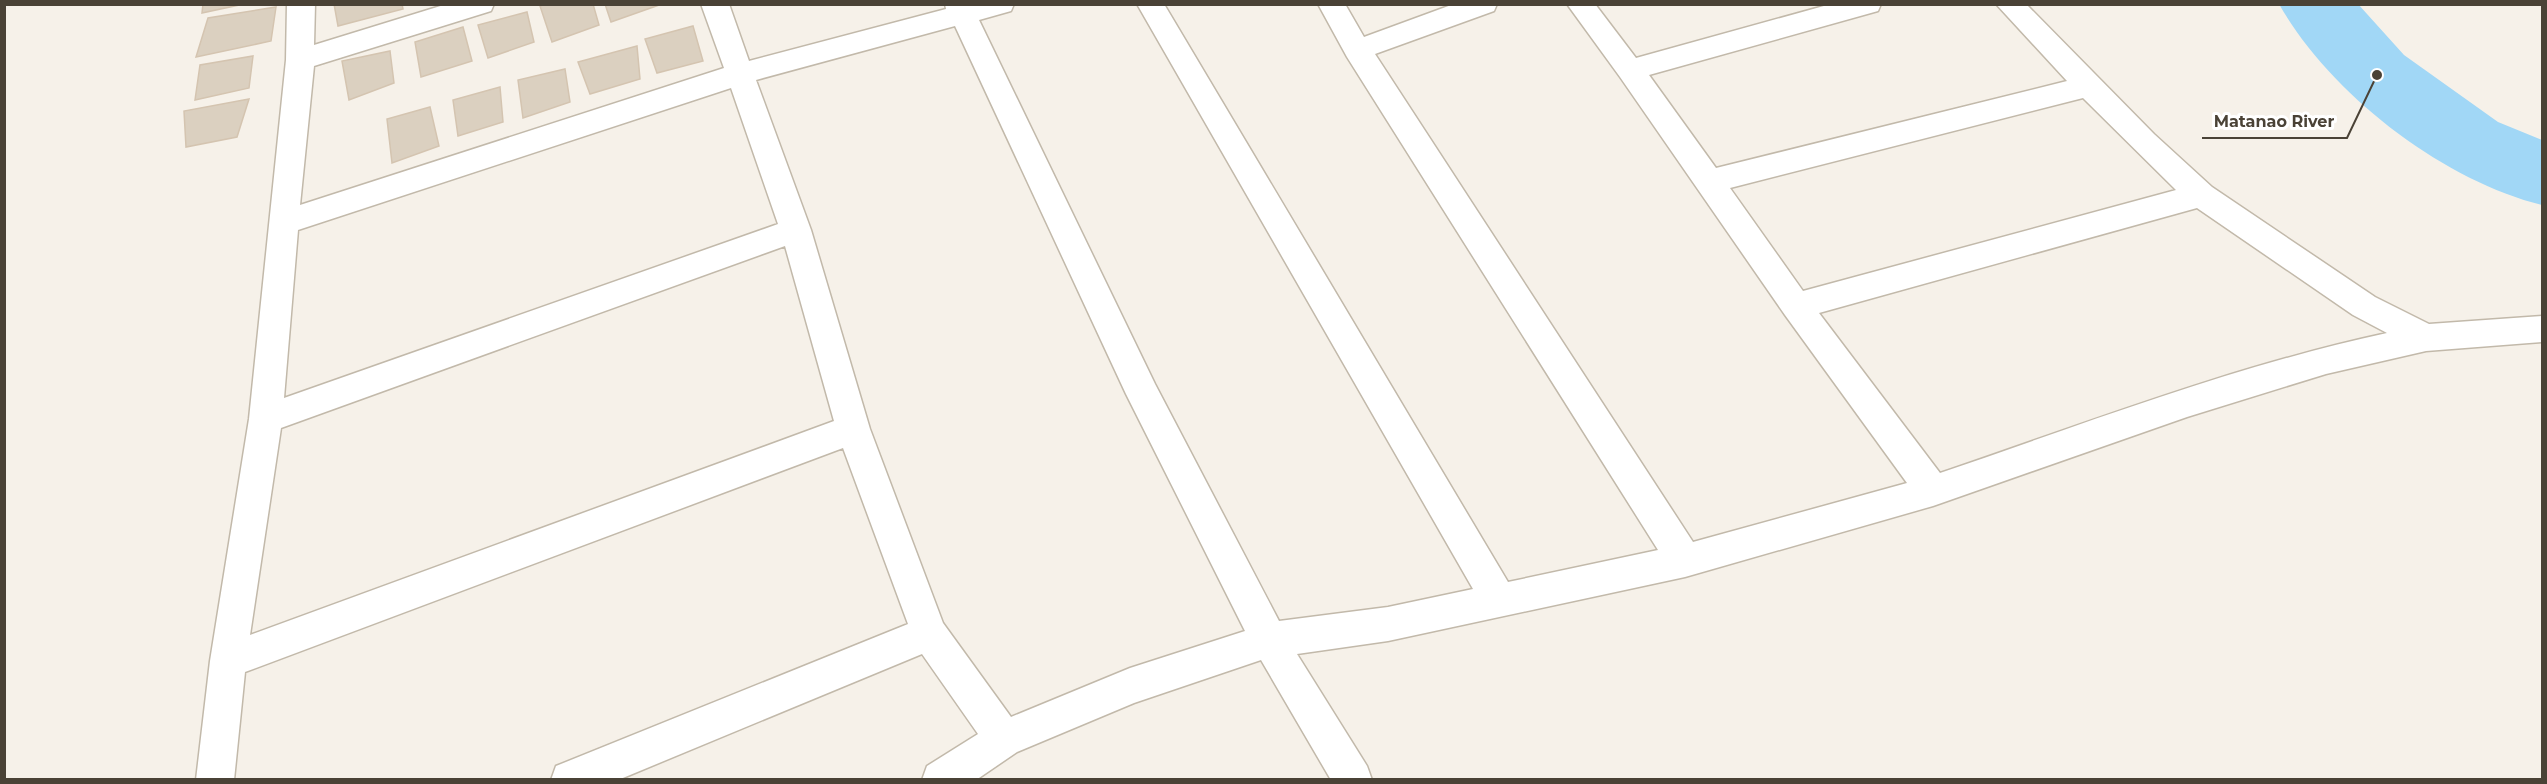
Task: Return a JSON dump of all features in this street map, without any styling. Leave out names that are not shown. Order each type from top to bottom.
[{"type":"street","points":[[215,780],[228,661],[266,419],[300,60],[302,4]]},
{"type":"street","points":[[300,60],[481,4]]},
{"type":"street","points":[[715,4],[796,230],[853,429],[929,633],[1004,740]]},
{"type":"street","points":[[283,223],[739,74],[961,10],[1001,4]]},
{"type":"street","points":[[1150,4],[1500,602]]},
{"type":"street","points":[[1331,4],[1358,50],[1685,561]]},
{"type":"street","points":[[1358,50],[1484,4]]},
{"type":"street","points":[[1580,4],[1630,70],[1796,306],[1933,491]]},
{"type":"street","points":[[1630,70],[1868,4]]},
{"type":"street","points":[[2009,4],[2088,87],[2201,195],[2364,306],[2426,338]]},
{"type":"street","points":[[961,10],[1178,467],[1269,640],[1353,780]]},
{"type":"street","points":[[1708,182],[2088,87]]},
{"type":"street","points":[[1796,306],[2201,195]]},
{"type":"street","points":[[266,419],[796,230]]},
{"type":"street","points":[[941,780],[1004,740],[1130,686],[1269,640],[1388,624],[1685,561],[1933,491],[2187,403],[2326,360],[2426,338],[2542,329]]},
{"type":"street","points":[[228,661],[853,429]]},
{"type":"street","points":[[570,780],[929,633]]},
{"type":"building","points":[[203,4],[244,4],[202,13]]},
{"type":"building","points":[[334,4],[402,4],[403,9],[338,26]]},
{"type":"building","points":[[593,4],[599,25],[552,42],[540,6]]},
{"type":"building","points":[[605,4],[662,4],[611,22]]},
{"type":"building","points":[[276,7],[271,41],[196,57],[208,18]]},
{"type":"building","points":[[527,12],[534,42],[488,58],[478,25]]},
{"type":"building","points":[[693,26],[703,61],[657,73],[645,39]]},
{"type":"building","points":[[463,27],[472,61],[421,77],[415,42]]},
{"type":"building","points":[[637,46],[640,79],[590,94],[578,62]]},
{"type":"building","points":[[390,51],[394,83],[349,100],[342,61]]},
{"type":"building","points":[[253,56],[249,88],[195,100],[200,65]]},
{"type":"building","points":[[565,69],[570,102],[523,118],[518,80]]},
{"type":"building","points":[[500,87],[503,122],[458,136],[453,100]]},
{"type":"building","points":[[249,99],[237,137],[186,147],[184,111]]},
{"type":"building","points":[[430,107],[439,146],[392,163],[387,119]]},
{"type":"waterway","points":[[2315,4],[2377,75],[2470,143],[2542,174]]},
{"type":"place","name":"Matanao River","points":[[2377,75]]}]
